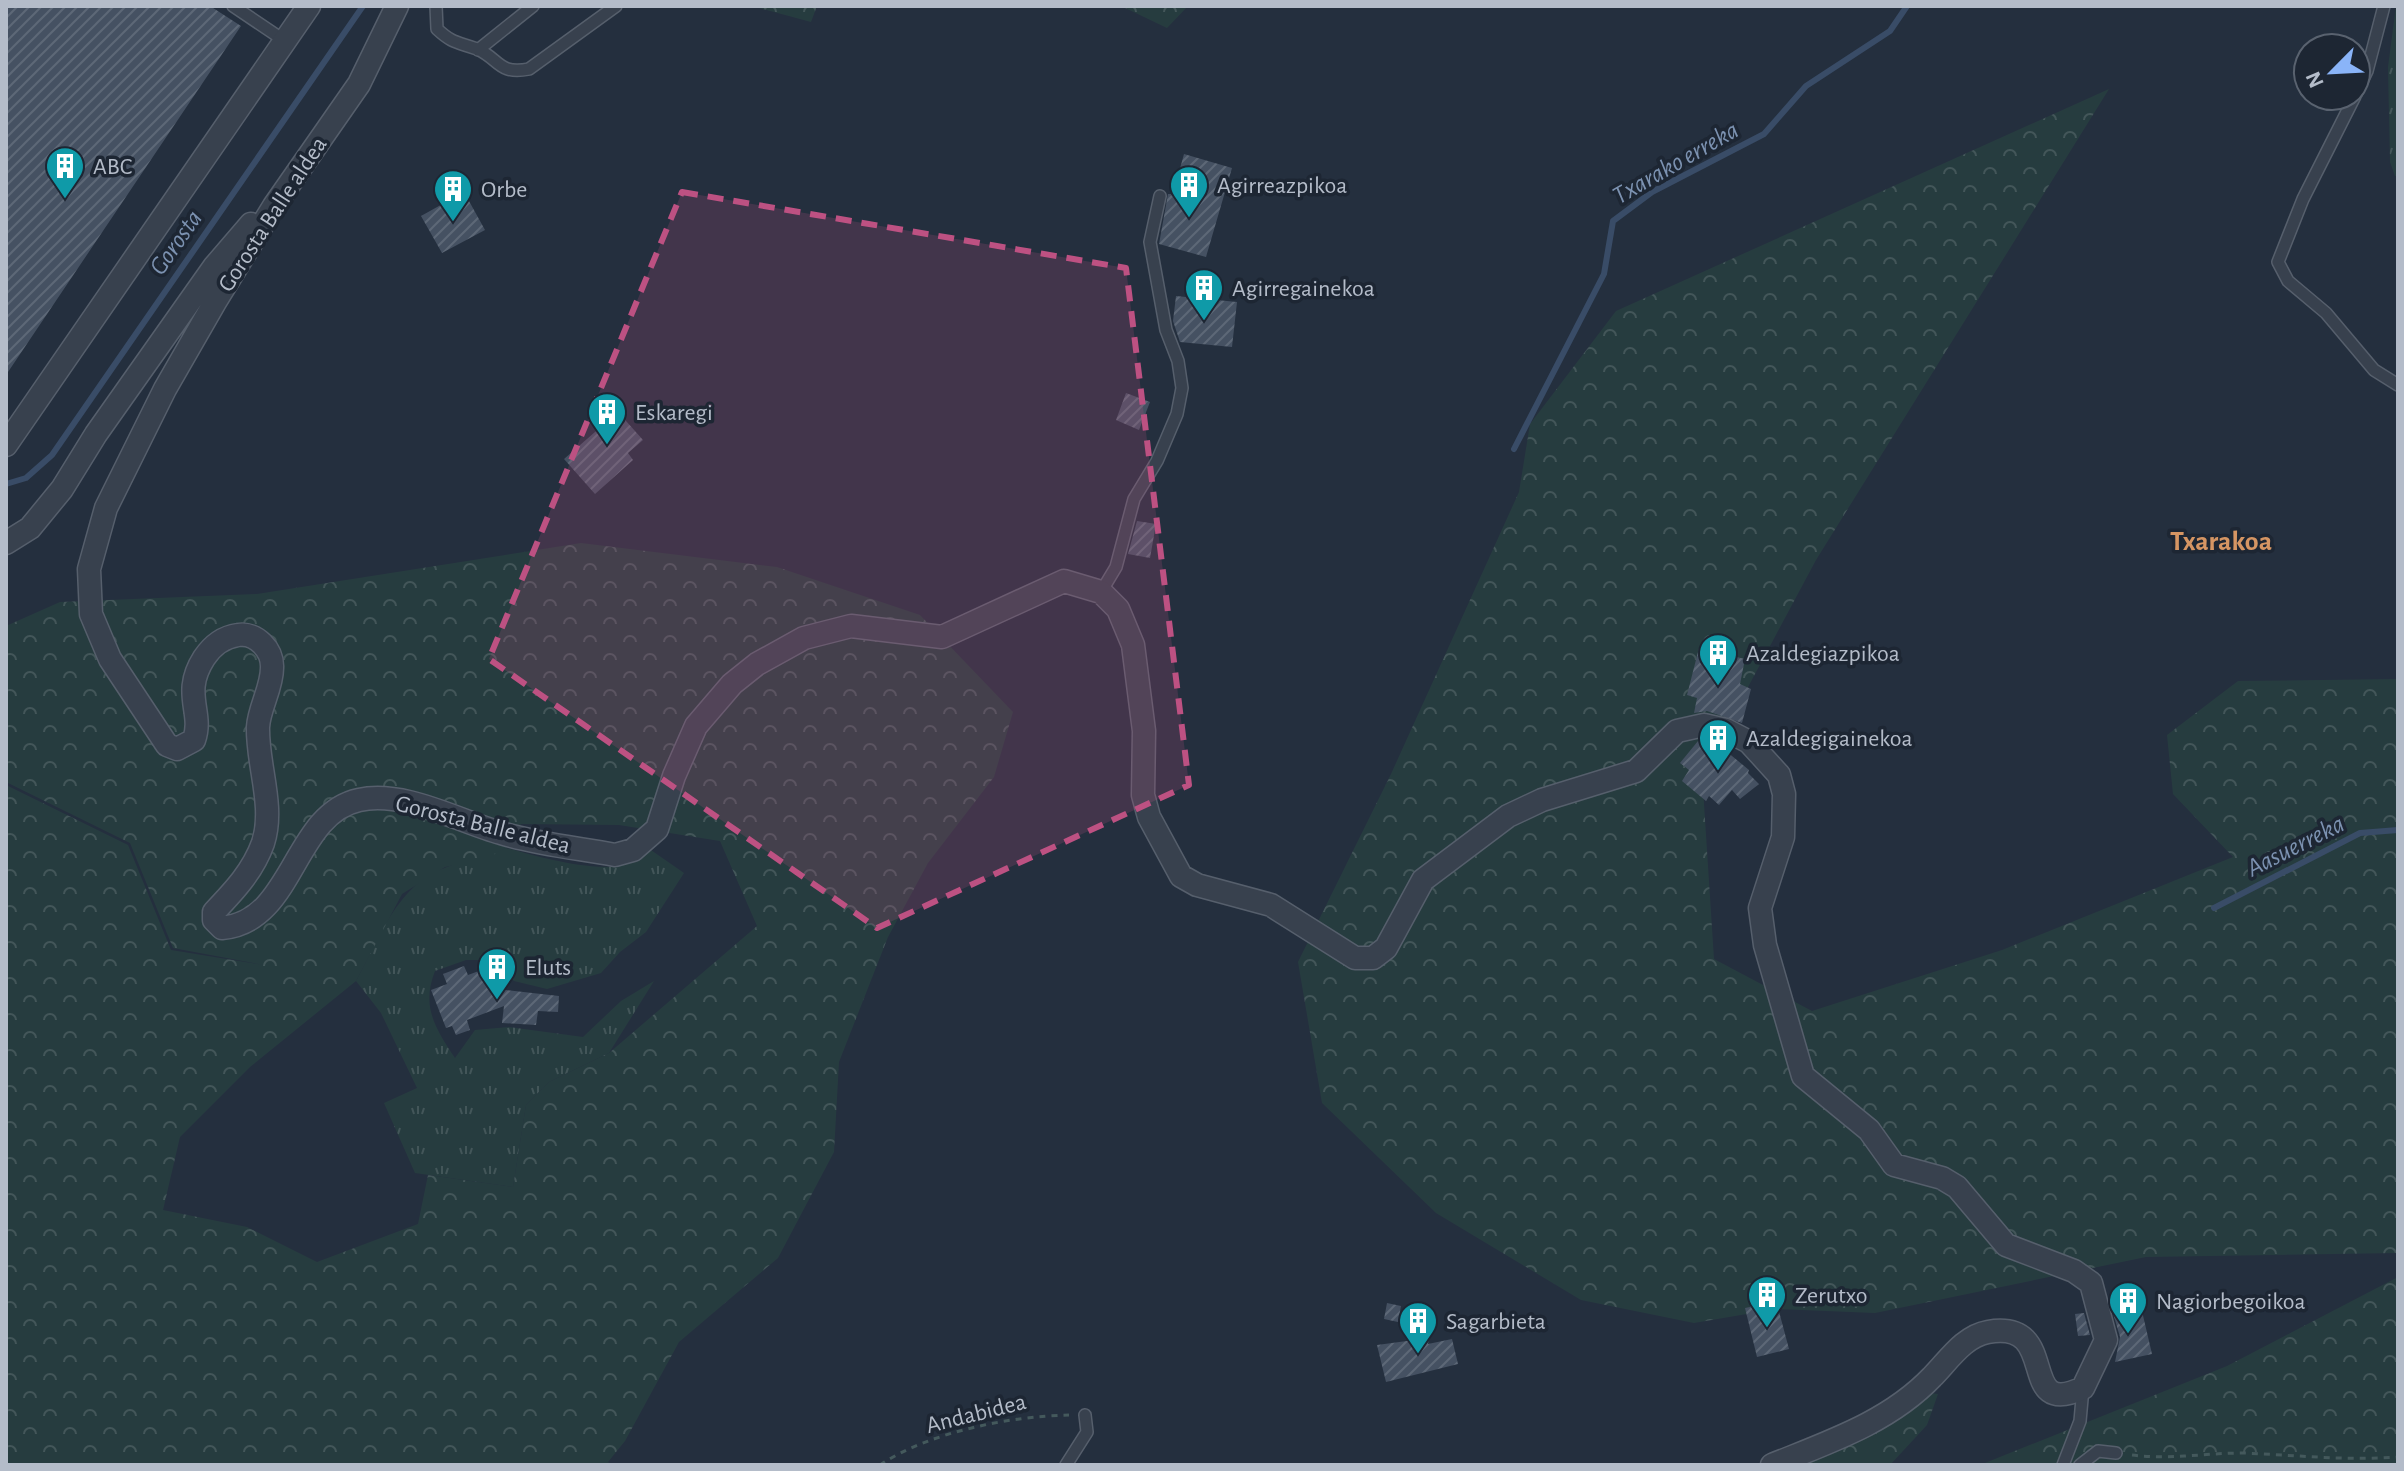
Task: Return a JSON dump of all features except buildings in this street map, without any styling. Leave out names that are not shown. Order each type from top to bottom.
[{"type":"street","points":[[6,445],[309,6]]},
{"type":"street","name":"Gorosta Balle aldea","points":[[397,6],[359,84],[274,206],[165,389],[106,508],[89,569],[91,614],[110,659],[167,745],[177,749],[194,740],[198,730],[191,691],[203,660],[216,645],[231,636],[248,633],[262,641],[273,667],[258,726],[266,812],[263,841],[247,877],[214,912],[214,920],[222,928],[236,927],[270,902],[326,817],[358,800],[397,800],[503,834],[615,855],[633,850],[657,829],[674,776],[696,726],[732,684],[804,638],[851,626],[942,637],[1064,581],[1101,592]]},
{"type":"street","points":[[6,543],[30,528],[62,489],[96,434],[214,267],[247,227],[274,206]]},
{"type":"street","points":[[1101,592],[1118,609],[1133,645],[1144,731],[1143,795],[1149,817],[1170,862],[1181,876],[1197,885],[1271,905],[1355,958],[1373,958],[1386,948],[1423,880],[1508,816],[1542,800],[1636,771],[1677,731],[1704,725],[1726,730],[1749,742],[1779,775],[1784,794],[1783,837],[1760,908],[1765,945],[1803,1076],[1869,1130],[1894,1165],[1942,1178],[1957,1187],[2006,1245],[2074,1271],[2091,1283],[2106,1340],[2083,1388],[2065,1397],[2049,1393],[2032,1348],[2023,1337],[2005,1331],[1986,1332],[1957,1350],[1903,1404],[1825,1444],[1772,1465]]},
{"type":"lane","points":[[233,6],[285,41]]},
{"type":"lane","points":[[436,6],[437,29],[451,43],[478,50],[500,67],[513,72],[529,69],[616,6]]},
{"type":"lane","points":[[478,50],[533,6]]},
{"type":"lane","points":[[2372,52],[2384,6]]},
{"type":"lane","points":[[2347,112],[2303,199],[2278,262],[2288,281],[2326,313],[2374,370],[2398,385]]},
{"type":"lane","points":[[1101,592],[1116,567],[1134,499],[1157,461],[1177,414],[1182,388],[1178,361],[1166,330],[1150,242],[1160,196]]},
{"type":"lane","points":[[2063,1465],[2080,1421],[2083,1388]]},
{"type":"lane","points":[[1066,1465],[1087,1432],[1085,1415]]},
{"type":"lane","points":[[2080,1465],[2098,1451],[2116,1453]]},
{"type":"path","name":"Andabidea","points":[[880,1465],[926,1443],[1009,1419],[1085,1415]]},
{"type":"path","points":[[2116,1453],[2161,1459],[2241,1453],[2309,1458],[2398,1457]]},
{"type":"highlighted area","points":[[682,192],[1126,268],[1189,785],[877,928],[489,659]]},
{"type":"green space","points":[[752,6],[817,6],[811,22]]},
{"type":"green space","points":[[1121,6],[1188,6],[1167,28]]},
{"type":"green space","points":[[2396,6],[2398,176],[2395,176],[2390,162],[2388,67]]},
{"type":"green space","points":[[2109,89],[1816,560],[1702,773],[1714,959],[1812,1011],[2002,950],[2233,857],[2173,794],[2167,735],[2238,681],[2398,679],[2398,1253],[2146,1257],[1875,1313],[1776,1309],[1694,1323],[1581,1300],[1436,1213],[1322,1103],[1298,962],[1391,774],[1519,492],[1530,424],[1616,311]]},
{"type":"green space","points":[[581,543],[777,567],[920,615],[1013,712],[994,777],[928,863],[888,937],[839,1062],[834,1152],[778,1258],[679,1342],[625,1441],[608,1462],[613,1465],[6,1465],[6,785],[128,845],[171,950],[264,965],[173,948],[130,843],[6,782],[6,626],[60,602],[257,594]],"holes":[[[521,824],[619,825],[720,841],[757,926],[609,1053],[549,1082],[526,1105],[513,1187],[428,1175],[418,1224],[317,1262],[247,1227],[163,1210],[180,1137],[250,1067],[356,981],[402,894],[445,867],[486,858],[506,848]]]},
{"type":"green space","points":[[506,848],[561,862],[604,867],[623,865],[638,859],[648,848],[684,873],[646,932],[620,952],[601,973],[547,989],[514,981],[491,960],[466,960],[435,971],[429,995],[432,1016],[455,1058],[475,1030],[509,1027],[583,1037],[621,1001],[654,981],[609,1053],[549,1082],[526,1105],[513,1187],[415,1173],[384,1103],[417,1088],[381,1013],[356,981],[391,915],[415,886],[447,867]]},
{"type":"green space","points":[[2398,1277],[2398,1465],[1980,1465],[2227,1366]]},
{"type":"green space","points":[[1927,1393],[1938,1394],[1927,1425],[1890,1465],[1795,1465],[1918,1406]]},
{"type":"waterway","name":"Gorosta","points":[[6,484],[26,478],[52,455],[363,6]]},
{"type":"waterway","name":"Txarako erreka","points":[[1514,449],[1604,274],[1613,221],[1652,192],[1764,134],[1806,86],[1890,31],[1907,6]]},
{"type":"waterway","name":"Aasuerreka","points":[[2214,908],[2360,833],[2398,830]]},
{"type":"place","name":"ABC","points":[[65,200]]},
{"type":"place","name":"Agirreazpikoa","points":[[1189,219]]},
{"type":"place","name":"Orbe","points":[[453,223]]},
{"type":"place","name":"Agirregainekoa","points":[[1204,322]]},
{"type":"place","name":"Eskaregi","points":[[607,446]]},
{"type":"place","name":"Azaldegiazpikoa","points":[[1718,687]]},
{"type":"place","name":"Azaldegigainekoa","points":[[1718,772]]},
{"type":"place","name":"Eluts","points":[[497,1001]]},
{"type":"place","name":"Zerutxo","points":[[1767,1329]]},
{"type":"place","name":"Nagiorbegoikoa","points":[[2128,1335]]},
{"type":"place","name":"Sagarbieta","points":[[1418,1355]]},
{"type":"district","name":"Txarakoa","points":[[2221,540]]}]
